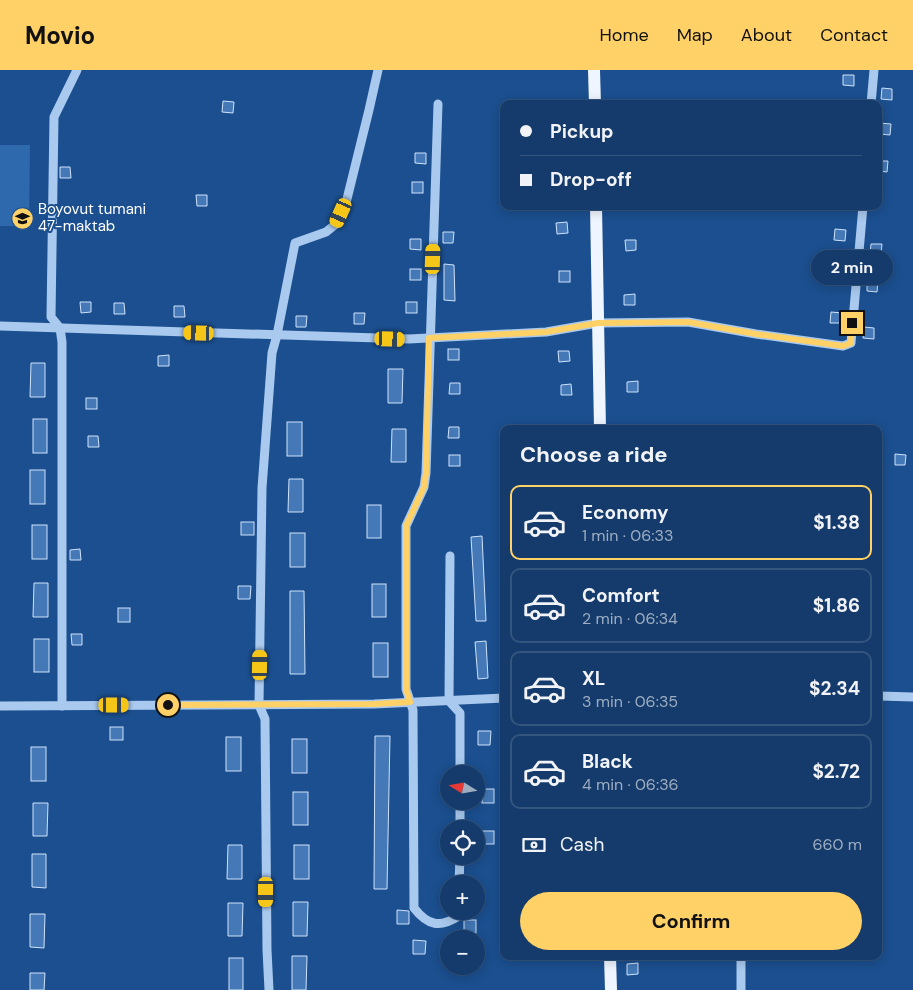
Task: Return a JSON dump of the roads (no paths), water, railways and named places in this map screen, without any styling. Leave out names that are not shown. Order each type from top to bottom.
[{"type":"main road","points":[[594,70],[595,100]]},
{"type":"main road","points":[[596,210],[600,425]]},
{"type":"main road","points":[[610,960],[611,990]]},
{"type":"street","points":[[62,706],[62,342],[60,328],[52,318],[54,117],[77,70]]},
{"type":"street","points":[[269,990],[266,719],[259,704],[262,488],[272,352],[295,243],[326,232],[336,224],[346,203],[370,110],[378,70]]},
{"type":"street","points":[[871,100],[874,70]]},
{"type":"street","points":[[438,104],[426,473],[424,487],[406,526],[406,689],[413,710],[414,908],[422,918],[436,924],[452,920]]},
{"type":"street","points":[[0,326],[409,339],[546,332],[598,323],[688,322],[843,346],[851,343],[862,210]]},
{"type":"street","points":[[450,556],[449,701],[460,713],[460,765]]},
{"type":"street","points":[[882,696],[913,697]]},
{"type":"street","points":[[0,706],[374,704],[500,698]]},
{"type":"street","points":[[741,960],[741,990]]},
{"type":"place","name":"Boyovut tumani 47-maktab","points":[[22,218]]}]
